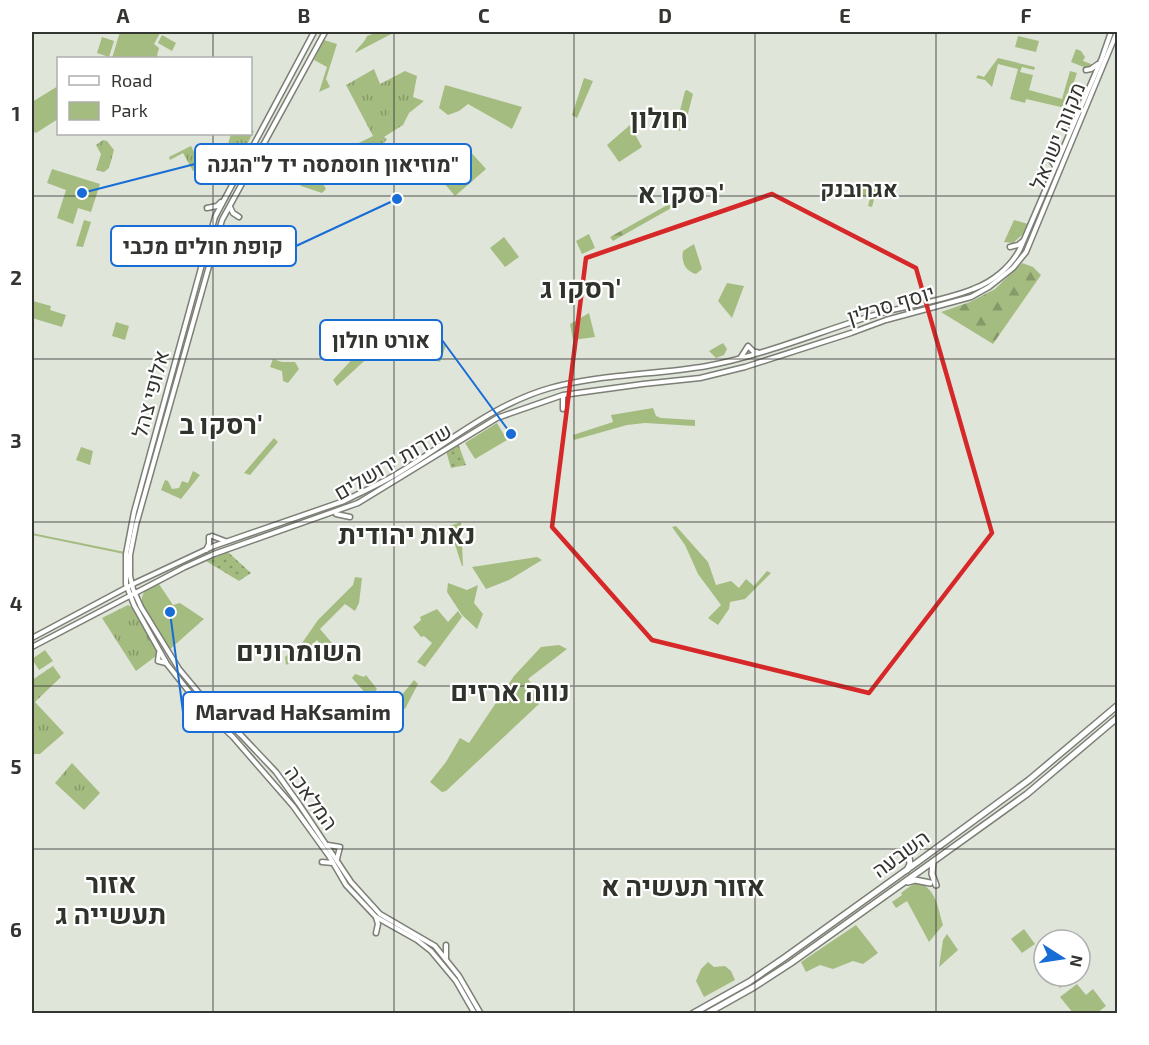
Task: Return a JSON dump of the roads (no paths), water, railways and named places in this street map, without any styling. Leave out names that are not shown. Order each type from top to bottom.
[{"type":"highway","name":"השבעה","points":[[692,1014],[749,982],[907,870],[1029,780],[1118,705]]},
{"type":"highway","name":"השבעה","points":[[706,1014],[791,963],[933,862],[1027,794],[1118,717]]},
{"type":"highway","points":[[907,870],[912,856],[921,857],[928,854]]},
{"type":"highway","points":[[901,884],[915,880],[933,884],[933,862]]},
{"type":"main road","name":"אלופי צהל","points":[[127,588],[126,550],[217,211],[314,32]]},
{"type":"main road","name":"אלופי צהל","points":[[132,585],[131,545],[141,498],[148,483],[225,213],[325,32]]},
{"type":"main road","name":"מקווה ישראל","points":[[1020,249],[1113,34]]},
{"type":"main road","name":"מקווה ישראל","points":[[1026,252],[1113,34]]},
{"type":"main road","points":[[1086,70],[1100,62]]},
{"type":"main road","points":[[287,82],[286,94],[289,98]]},
{"type":"main road","points":[[1049,157],[1054,162],[1055,170]]},
{"type":"main road","points":[[207,207],[217,206],[224,200]]},
{"type":"main road","points":[[231,202],[230,209],[238,217]]},
{"type":"main road","points":[[1010,247],[1018,245],[1026,238]]},
{"type":"main road","points":[[1020,249],[1026,252]]},
{"type":"main road","name":"יוסף סרלין","points":[[749,356],[880,314],[972,290],[987,283],[1008,267],[1020,249]]},
{"type":"main road","name":"יוסף סרלין","points":[[751,364],[886,320],[970,297],[989,287],[1013,268],[1026,252]]},
{"type":"main road","points":[[880,314],[886,320]]},
{"type":"main road","points":[[740,358],[748,346],[754,352],[761,352]]},
{"type":"main road","name":"שדרות ירושלים","points":[[32,638],[132,585],[206,550],[351,497],[399,473],[501,407],[549,389],[590,380],[709,365],[749,356]]},
{"type":"main road","name":"שדרות ירושלים","points":[[32,647],[214,554],[347,508],[378,492],[497,418],[563,395],[700,378],[751,364]]},
{"type":"main road","points":[[563,395],[563,410]]},
{"type":"main road","points":[[148,483],[152,489]]},
{"type":"main road","points":[[134,490],[141,498],[151,495]]},
{"type":"main road","points":[[332,513],[350,517]]},
{"type":"main road","points":[[206,550],[210,536],[229,541]]},
{"type":"main road","name":"המלאכה","points":[[132,585],[134,605],[158,649],[158,661],[167,664],[194,699],[268,775],[351,882],[380,914],[435,946],[459,976],[481,1014]]},
{"type":"main road","name":"המלאכה","points":[[127,588],[187,680],[276,772],[327,845],[346,885],[375,917],[417,940],[431,951],[456,981],[475,1014]]},
{"type":"main road","points":[[141,607],[139,597],[143,589]]},
{"type":"main road","points":[[120,602],[128,601],[134,605]]},
{"type":"main road","points":[[194,699],[196,717],[213,718]]},
{"type":"main road","points":[[322,862],[335,861],[340,847],[327,845]]},
{"type":"main road","points":[[375,917],[378,924],[376,933]]},
{"type":"main road","points":[[446,945],[447,962]]},
{"type":"place","name":"מוזיאון חוסמסה יד ל\"הגנה\"","points":[[82,193]]},
{"type":"place","name":"קופת חולים מכבי","points":[[397,199]]},
{"type":"place","name":"אורט חולון","points":[[511,434]]},
{"type":"place","name":"Marvad HaKsamim","points":[[170,612]]},
{"type":"district","name":"חולון","points":[[659,119]]},
{"type":"district","name":"אגרובנק","points":[[859,189]]},
{"type":"district","name":"רסקו א'","points":[[681,194]]},
{"type":"district","name":"רסקו ג'","points":[[581,289]]},
{"type":"district","name":"רסקו ב'","points":[[221,425]]},
{"type":"district","name":"נאות יהודית","points":[[407,535]]},
{"type":"district","name":"השומרונים","points":[[299,652]]},
{"type":"district","name":"נווה ארזים","points":[[510,692]]},
{"type":"district","name":"אזור תעשיה א","points":[[683,887]]},
{"type":"district","name":"אזור תעשייה ג","points":[[111,900]]}]
